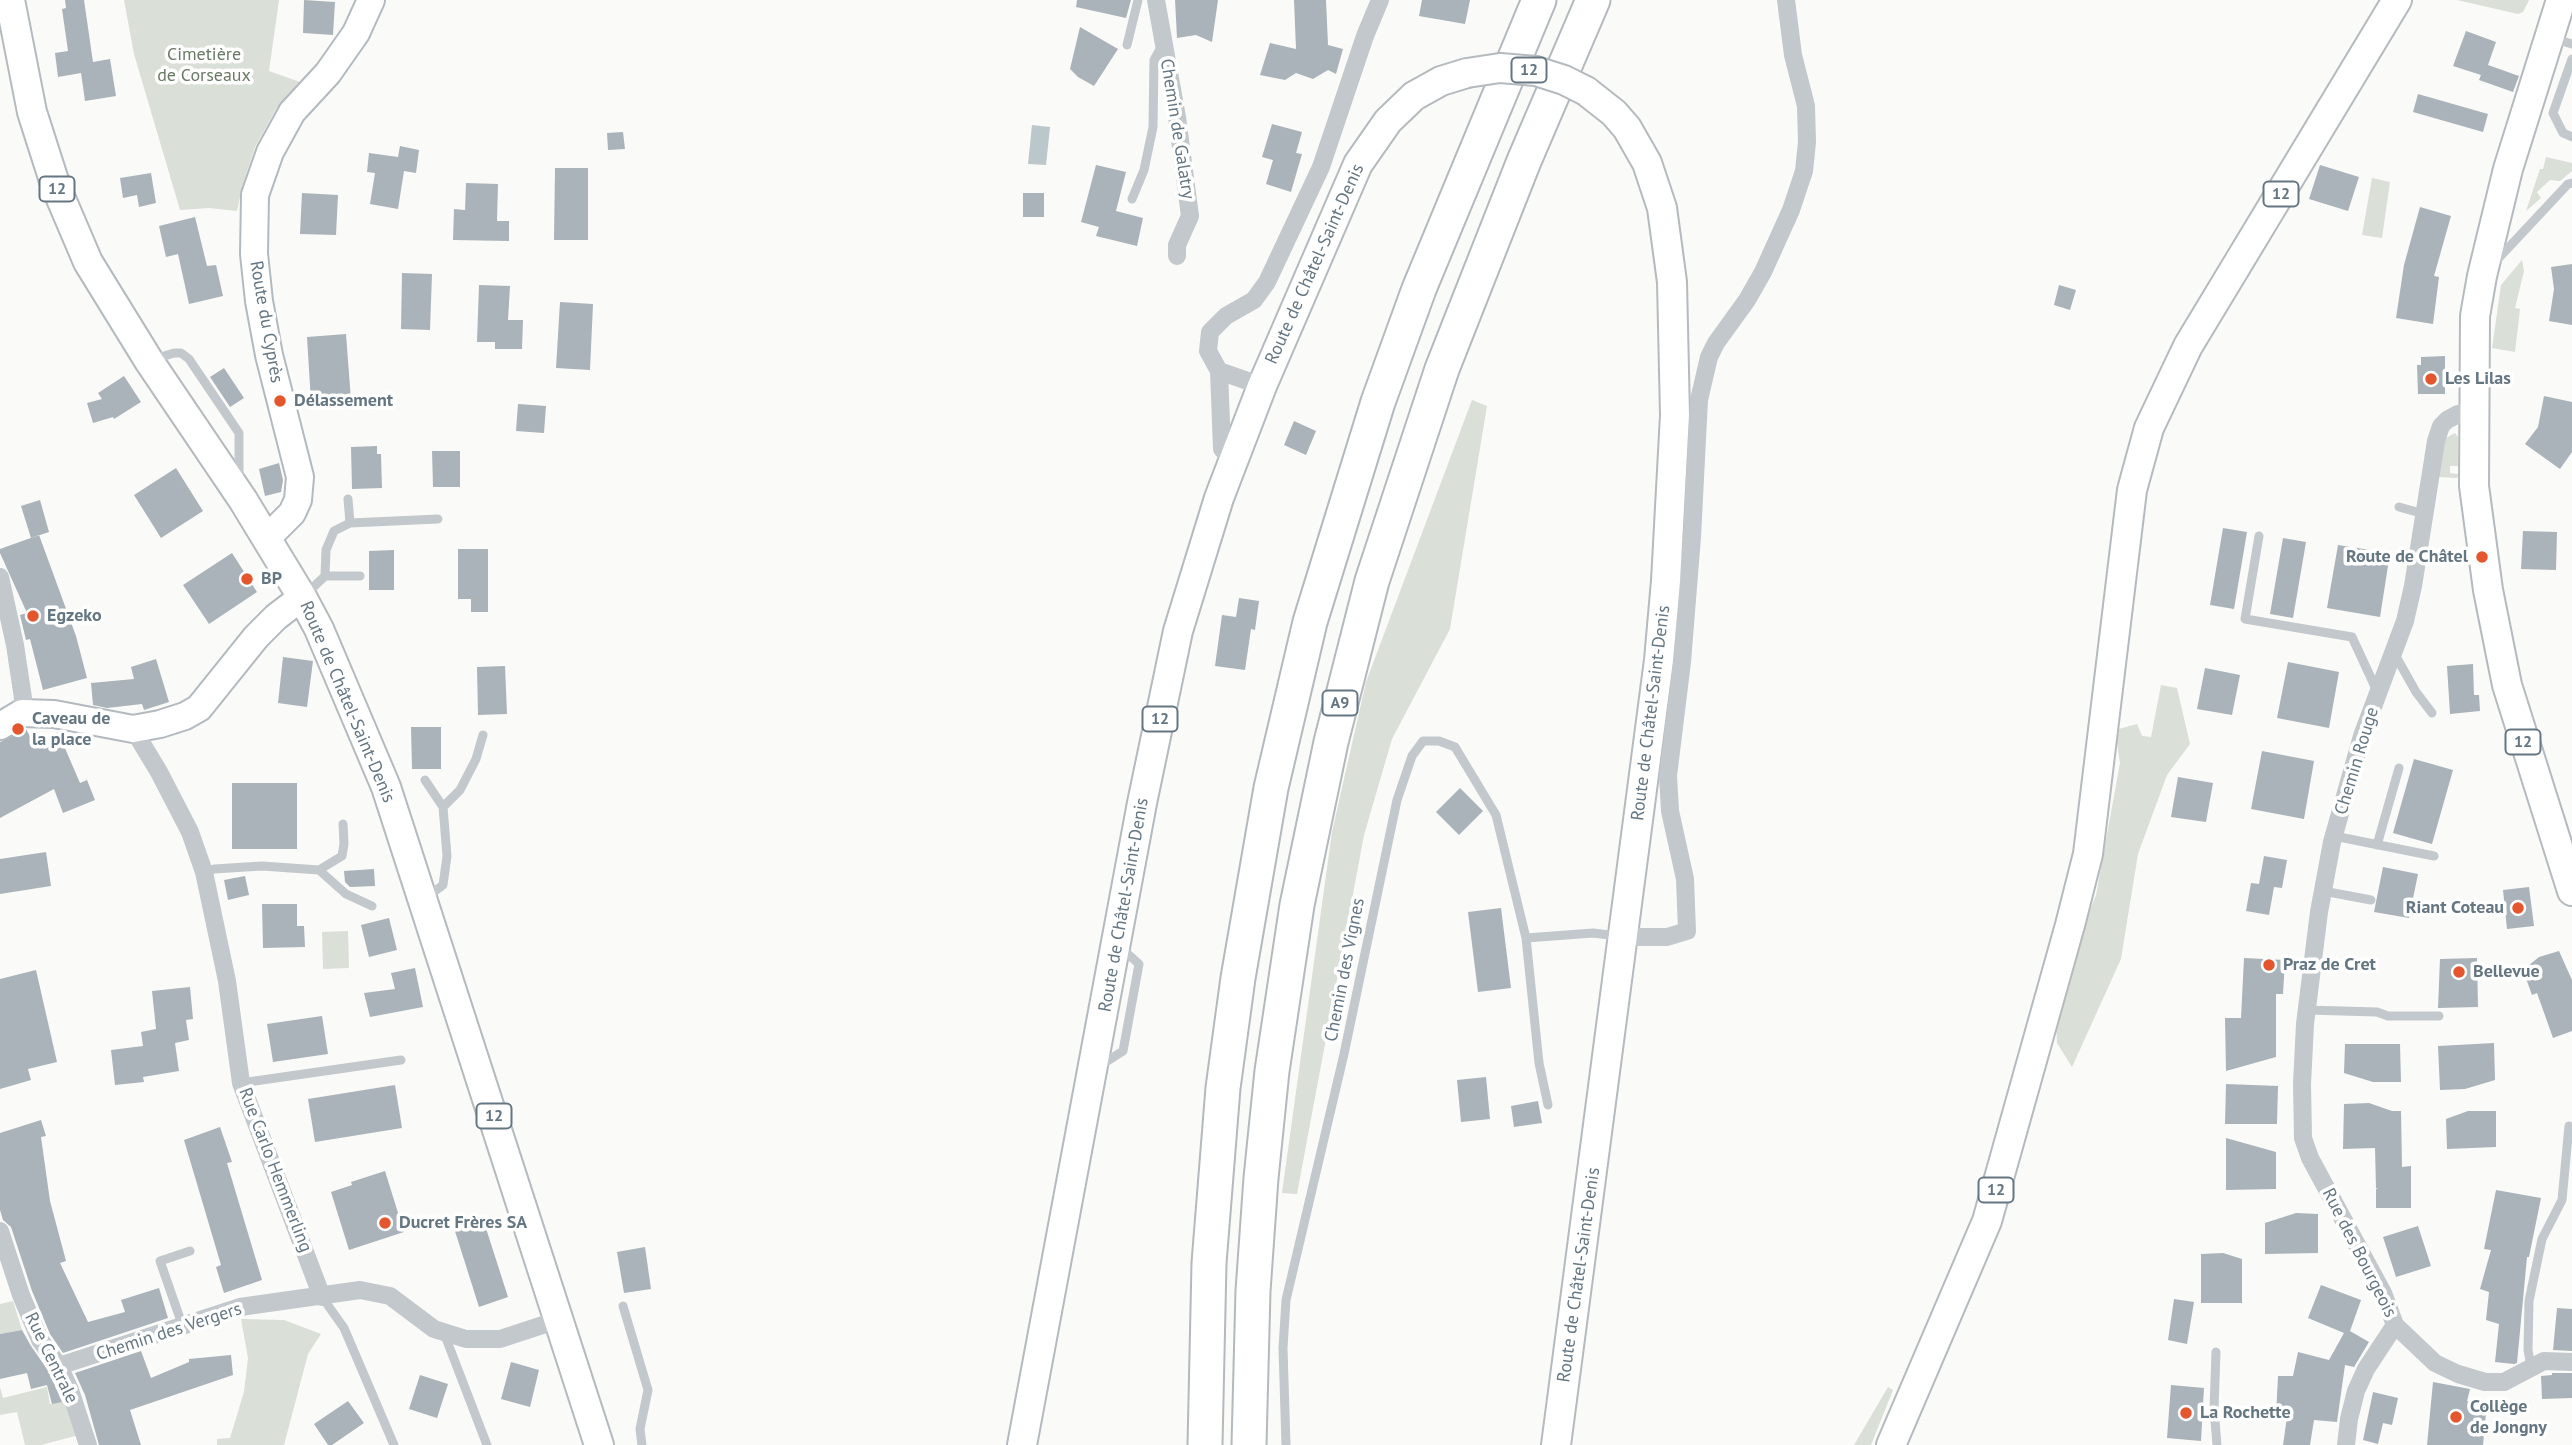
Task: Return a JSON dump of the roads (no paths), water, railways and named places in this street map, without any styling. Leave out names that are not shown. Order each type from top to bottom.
[{"type":"highway","points":[[1205,1445],[1209,1263],[1223,1088],[1254,878],[1273,776],[1310,622],[1374,414],[1419,289],[1539,0]]},
{"type":"highway","name":"A9","points":[[1249,1445],[1254,1278],[1272,1071],[1297,905],[1331,742],[1372,581],[1442,369],[1524,161],[1593,0]]},
{"type":"main road","name":"Route de Châtel-Saint-Denis","points":[[10,0],[32,112],[56,187],[88,262],[149,361],[239,493],[302,597],[319,629],[386,787],[599,1445]]},
{"type":"main road","name":"12","points":[[1891,1445],[1987,1221],[2088,854],[2132,490],[2148,428],[2188,346],[2397,0]]},
{"type":"main road","name":"12","points":[[2561,0],[2561,40],[2508,169],[2482,276],[2475,316],[2474,486],[2488,590],[2507,685],[2572,891]]},
{"type":"main road","name":"Route de Châtel-Saint-Denis","points":[[1022,1445],[1142,803],[1178,631],[1219,498],[1262,386],[1334,215],[1373,139],[1414,96],[1441,81],[1467,73],[1500,68],[1536,71],[1564,80],[1586,92],[1614,113],[1627,128],[1647,163],[1662,208],[1672,282],[1675,415],[1667,581],[1659,660],[1556,1445]]},
{"type":"street","name":"Route du Cyprès","points":[[267,538],[292,513],[298,500],[300,477],[258,300],[254,254],[255,195],[270,152],[292,112],[328,73],[356,33],[371,0]]},
{"type":"street","name":"Chemin de Galatry","points":[[1156,0],[1177,117],[1190,216],[1177,245],[1177,256]]},
{"type":"street","points":[[1233,461],[1222,449],[1219,371],[1208,351],[1210,332],[1226,316],[1254,300],[1267,282],[1321,167],[1361,47],[1380,0]]},
{"type":"street","points":[[1623,937],[1667,937],[1687,931],[1685,879],[1670,811],[1668,776],[1682,662],[1699,400],[1709,357],[1763,272],[1791,209],[1804,170],[1807,142],[1806,106],[1793,55],[1786,0]]},
{"type":"street","points":[[1219,371],[1262,386]]},
{"type":"street","name":"Chemin Rouge","points":[[2303,1138],[2302,1084],[2307,1010],[2323,891],[2334,836],[2362,736],[2405,621],[2436,441],[2441,426],[2458,414],[2474,411]]},
{"type":"street","points":[[0,577],[23,698],[11,719]]},
{"type":"street","points":[[11,719],[54,714],[133,729],[160,724],[199,708],[256,637],[302,597]]},
{"type":"street","name":"Rue Carlo Hemmerling","points":[[133,729],[190,832],[204,872],[227,981],[241,1083],[323,1297]]},
{"type":"street","name":"Rue des Bourgeois","points":[[2303,1138],[2310,1158],[2383,1293],[2395,1325],[2366,1369],[2356,1391],[2346,1445]]},
{"type":"street","name":"Rue Centrale","points":[[0,1231],[21,1295],[40,1340],[59,1366],[70,1390],[88,1445]]},
{"type":"street","name":"Chemin des Vergers","points":[[59,1366],[240,1307],[360,1290],[390,1296],[444,1334],[466,1339],[500,1339],[558,1320]]},
{"type":"street","points":[[2395,1325],[2435,1363],[2485,1382],[2504,1381],[2544,1362],[2572,1362]]},
{"type":"lane","points":[[1126,44],[1138,0]]},
{"type":"lane","points":[[1132,199],[1144,170],[1153,127],[1154,60],[1164,42]]},
{"type":"lane","points":[[2572,59],[2553,113],[2563,133],[2572,137]]},
{"type":"lane","points":[[2482,276],[2568,184],[2572,183]]},
{"type":"lane","points":[[348,499],[350,523]]},
{"type":"lane","points":[[2399,507],[2424,514]]},
{"type":"lane","points":[[326,576],[326,550],[334,531],[350,523],[438,519]]},
{"type":"lane","points":[[2259,536],[2245,619],[2352,637],[2378,693]]},
{"type":"lane","points":[[302,597],[326,576],[360,576]]},
{"type":"lane","points":[[2394,651],[2416,692],[2432,713]]},
{"type":"lane","points":[[443,807],[460,790],[476,759],[483,735]]},
{"type":"lane","name":"Chemin des Vignes","points":[[1286,1445],[1283,1348],[1286,1300],[1344,1054],[1397,800],[1412,755],[1423,740],[1439,741],[1455,747],[1496,815],[1526,938],[1539,1063],[1548,1105]]},
{"type":"lane","points":[[2377,845],[2399,768]]},
{"type":"lane","points":[[423,901],[443,885],[447,856],[443,807],[425,780]]},
{"type":"lane","points":[[204,872],[262,866],[319,870],[342,856],[343,824]]},
{"type":"lane","points":[[2334,836],[2434,856]]},
{"type":"lane","points":[[319,870],[346,894],[372,906]]},
{"type":"lane","points":[[2323,891],[2371,900]]},
{"type":"lane","points":[[1526,938],[1593,933],[1623,937]]},
{"type":"lane","points":[[2307,1010],[2377,1012],[2388,1016],[2439,1016]]},
{"type":"lane","points":[[241,1083],[401,1060]]},
{"type":"lane","points":[[2531,1367],[2528,1350],[2529,1301],[2542,1239],[2562,1200],[2569,1126]]},
{"type":"lane","points":[[183,1327],[160,1261],[190,1251]]},
{"type":"lane","name":"Rue Carlo Hemmerling","points":[[323,1297],[344,1328],[394,1445]]},
{"type":"lane","points":[[623,1306],[648,1390],[640,1429],[642,1445]]},
{"type":"lane","points":[[444,1334],[487,1445]]},
{"type":"lane","points":[[2216,1352],[2214,1409],[2217,1445]]},
{"type":"place","name":"Les Lilas","points":[[2431,379]]},
{"type":"place","name":"Délassement","points":[[280,401]]},
{"type":"place","name":"Route de Châtel","points":[[2482,557]]},
{"type":"place","name":"BP","points":[[247,579]]},
{"type":"place","name":"Egzeko","points":[[33,616]]},
{"type":"place","name":"Caveau de la place","points":[[18,729]]},
{"type":"place","name":"Riant Coteau","points":[[2518,908]]},
{"type":"place","name":"Praz de Cret","points":[[2269,965]]},
{"type":"place","name":"Bellevue","points":[[2459,972]]},
{"type":"place","name":"Ducret Frères SA","points":[[385,1223]]},
{"type":"place","name":"La Rochette","points":[[2186,1413]]},
{"type":"place","name":"Collège de Jongny","points":[[2456,1417]]},
{"type":"park label","name":"Cimetière de Corseaux","points":[[204,65]]}]
